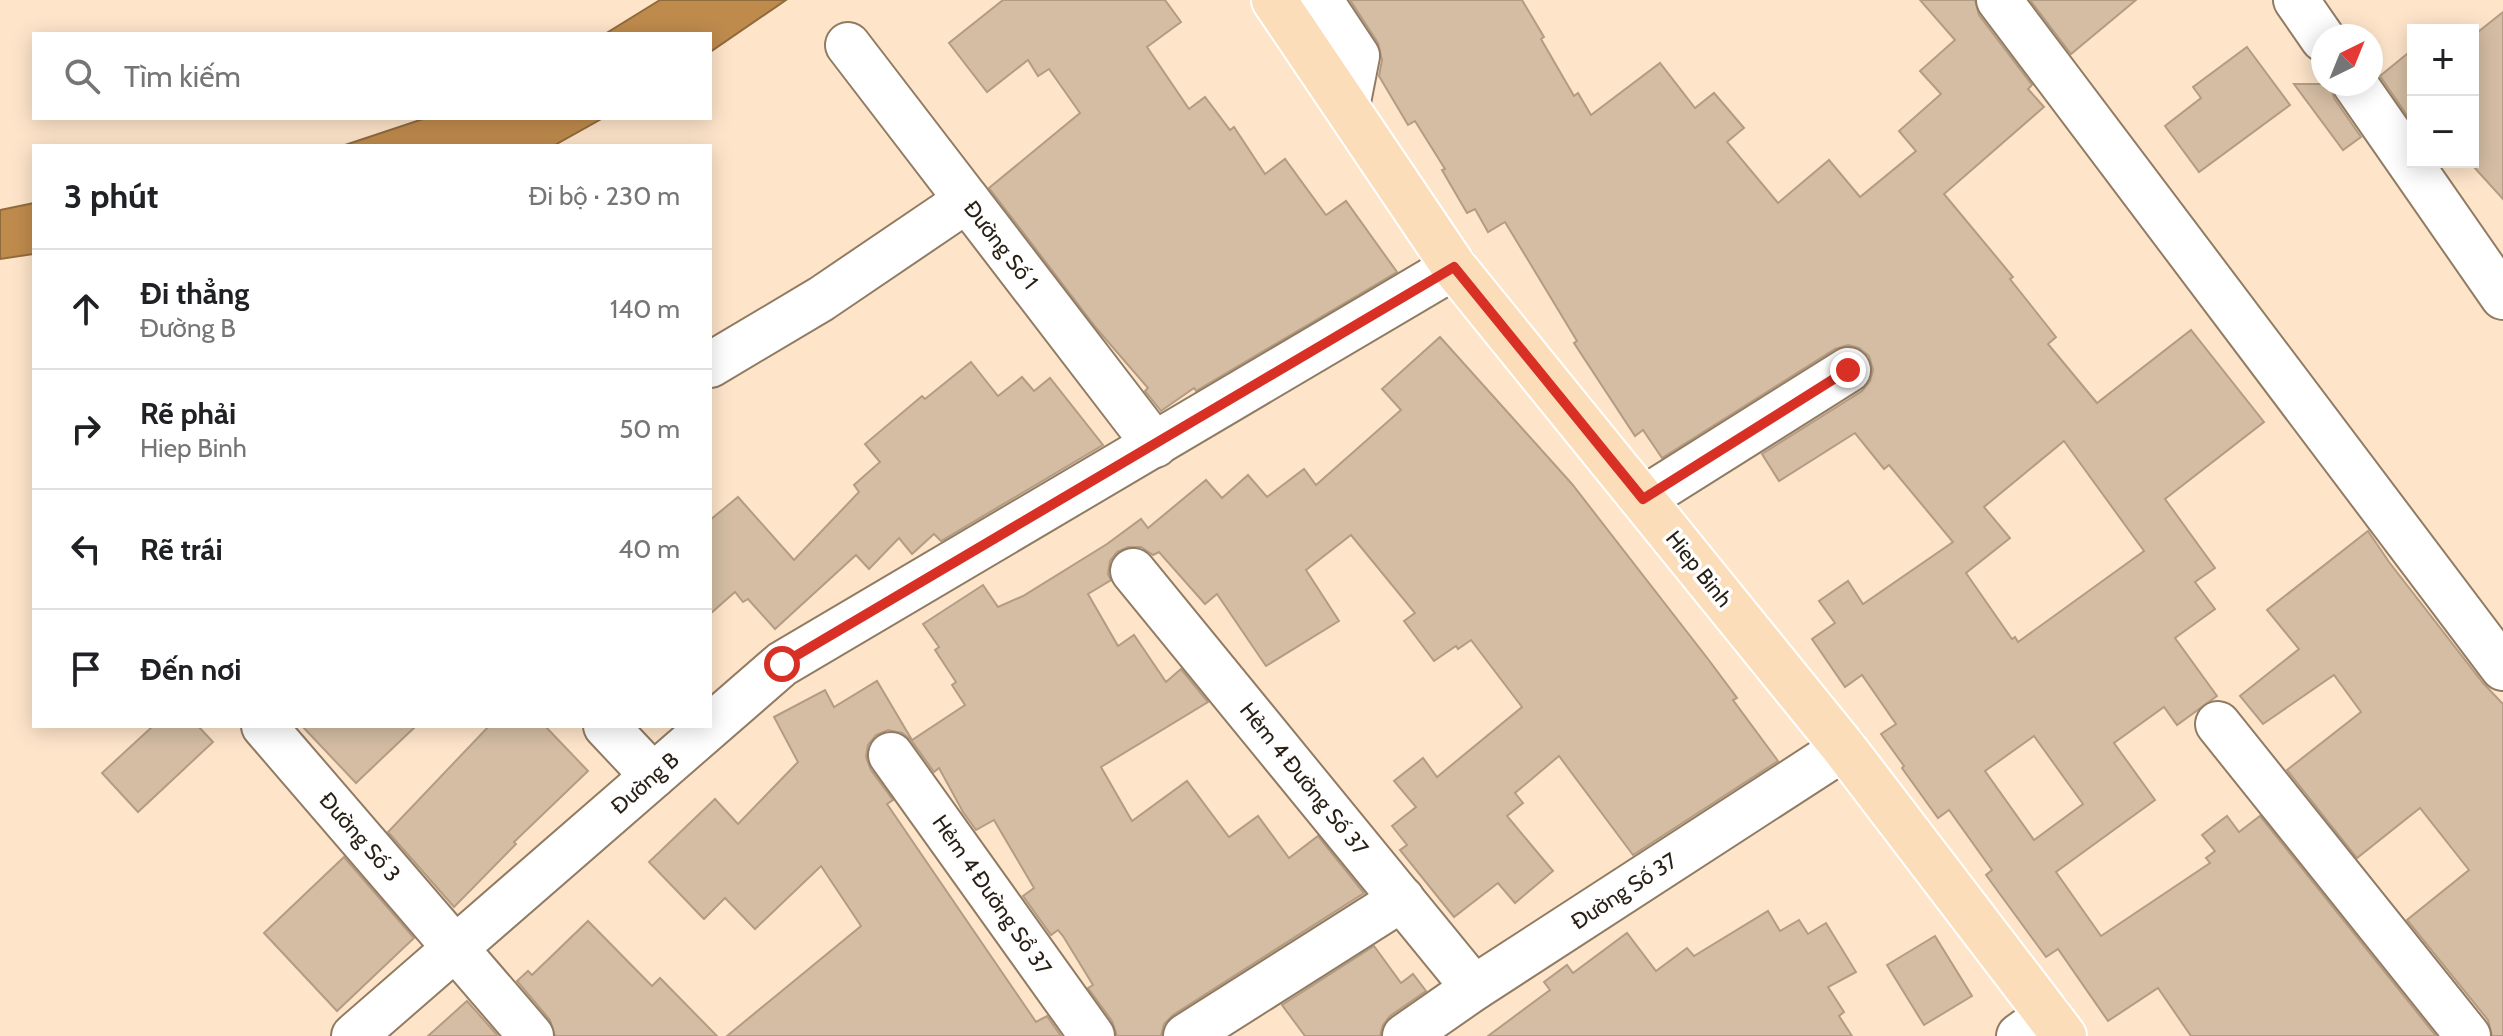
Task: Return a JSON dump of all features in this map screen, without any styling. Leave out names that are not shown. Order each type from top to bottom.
[{"type":"main road","name":"Hiep Binh","points":[[1294,6],[1347,107],[1454,267],[1844,748],[2044,1029]]},
{"type":"street","points":[[1999,0],[2503,668]]},
{"type":"street","points":[[2296,0],[2313,24]]},
{"type":"street","name":"Đường Số 1","points":[[848,45],[1155,445]]},
{"type":"street","points":[[2363,96],[2503,297]]},
{"type":"street","points":[[712,364],[821,299],[967,200]]},
{"type":"street","name":"Đường B","points":[[712,725],[782,664],[1454,267]]},
{"type":"street","points":[[1643,499],[1848,370]]},
{"type":"street","name":"Hẻm 4 Đường Số 37","points":[[1133,571],[1474,988]]},
{"type":"street","points":[[2218,724],[2468,1036]]},
{"type":"street","name":"Đường Số 3","points":[[266,728],[531,1036]]},
{"type":"street","points":[[608,728],[653,776]]},
{"type":"street","name":"Đường B","points":[[354,1036],[708,728]]},
{"type":"street","name":"Đường Số 37","points":[[1405,1036],[1844,748]]},
{"type":"street","name":"Hẻm 4 Đường Sổ 37","points":[[891,755],[1092,1036]]},
{"type":"street","points":[[1186,1036],[1402,899]]},
{"type":"shaded area","points":[[660,0],[786,0],[712,51],[712,32],[608,32]]},
{"type":"shaded area","points":[[420,120],[599,120],[557,144],[348,144]]},
{"type":"shaded area","points":[[32,203],[32,254],[0,259],[0,210]]},
{"type":"building","points":[[1003,0],[1165,0],[1181,22],[1147,47],[1189,109],[1205,97],[1230,130],[1234,127],[1265,174],[1285,159],[1326,215],[1346,201],[1397,272],[1196,391],[1194,388],[1161,411],[1145,391],[1148,388],[1097,329],[989,188],[1080,113],[1049,69],[1038,76],[1028,60],[987,92],[949,43]]},
{"type":"building","points":[[1350,0],[1522,0],[1574,96],[1578,93],[1591,115],[1660,63],[1695,108],[1714,93],[1744,128],[1727,142],[1778,203],[1829,160],[1860,197],[1916,151],[1899,131],[1941,94],[1920,71],[1955,40],[1920,0],[1975,0],[1979,15],[2032,85],[2028,89],[2044,107],[1944,194],[2013,277],[2010,279],[2056,337],[2048,344],[2097,403],[2191,330],[2264,422],[2165,499],[2215,568],[2195,582],[2215,609],[2175,638],[2217,696],[2177,725],[2164,707],[2114,743],[2155,800],[2056,872],[2101,936],[2210,863],[2206,858],[2215,851],[2202,835],[2227,816],[2239,832],[2260,816],[2436,1036],[2191,1036],[2158,988],[2108,1021],[2058,949],[2046,957],[1986,875],[1992,870],[1949,810],[1938,818],[1902,768],[1904,766],[1881,734],[1896,724],[1862,675],[1845,687],[1812,639],[1835,623],[1819,601],[1848,581],[1863,604],[1953,542],[1889,465],[1884,469],[1855,433],[1779,481],[1762,454],[1862,391],[1870,381],[1873,370],[1869,356],[1859,348],[1848,345],[1835,349],[1662,458],[1643,430],[1635,436],[1574,343],[1577,341],[1505,222],[1488,232],[1475,209],[1467,213],[1442,170],[1445,169],[1415,121],[1408,125],[1379,76],[1382,60],[1378,43]],"holes":[[[2064,441],[2144,551],[2018,642],[2015,637],[2012,639],[1966,573],[2010,538],[1984,507]],[[2034,736],[2083,804],[2034,840],[1985,771]]]},
{"type":"building","points":[[2030,0],[2136,0],[2071,54]]},
{"type":"building","points":[[2503,12],[2503,199],[2475,168],[2479,168],[2479,31]]},
{"type":"building","points":[[2247,47],[2290,105],[2199,172],[2165,126],[2201,98],[2193,87]]},
{"type":"building","points":[[2407,54],[2407,115],[2383,80],[2383,74]]},
{"type":"building","points":[[2294,84],[2311,84],[2311,96],[2333,96],[2361,137],[2343,150]]},
{"type":"building","points":[[1440,337],[1572,484],[1708,659],[1737,698],[1733,700],[1778,761],[1633,855],[1559,756],[1515,793],[1523,803],[1507,816],[1553,871],[1515,903],[1498,883],[1454,917],[1400,850],[1407,845],[1392,826],[1416,807],[1394,781],[1423,758],[1437,777],[1522,707],[1471,640],[1434,661],[1404,621],[1415,613],[1351,535],[1306,570],[1339,621],[1266,666],[1217,594],[1205,604],[1159,552],[1153,555],[1141,547],[1128,547],[1117,552],[1110,561],[1108,574],[1111,580],[1088,594],[1118,646],[1134,635],[1166,682],[1181,669],[1208,702],[1101,767],[1132,821],[1187,781],[1229,837],[1258,816],[1289,858],[1318,836],[1364,893],[1173,1015],[1164,1024],[1161,1036],[1117,1036],[1112,1021],[1088,988],[1093,985],[1063,936],[1058,930],[1051,935],[1023,896],[1034,888],[994,820],[976,830],[939,768],[934,772],[911,740],[902,733],[888,730],[876,735],[868,745],[866,757],[871,770],[893,800],[887,804],[1036,1022],[1047,1016],[1061,1036],[727,1036],[861,926],[821,866],[755,929],[725,898],[704,919],[649,862],[715,799],[738,824],[798,762],[774,717],[825,690],[834,707],[877,681],[912,740],[965,705],[952,685],[956,682],[935,650],[939,647],[923,624],[983,585],[998,607],[1023,596],[1141,519],[1148,528],[1206,480],[1222,498],[1248,475],[1267,497],[1304,469],[1316,485],[1401,410],[1382,389]]},
{"type":"building","points":[[971,362],[998,396],[1022,377],[1034,391],[1050,378],[1103,445],[941,541],[934,534],[912,554],[899,538],[869,569],[856,555],[775,629],[748,599],[743,602],[735,592],[712,612],[712,518],[738,497],[794,560],[859,492],[854,485],[880,462],[865,444],[922,396],[925,399]]},
{"type":"building","points":[[2368,531],[2483,683],[2503,704],[2503,1036],[2492,1036],[2488,1020],[2407,920],[2469,870],[2420,808],[2357,858],[2287,770],[2361,712],[2334,675],[2263,724],[2240,696],[2299,649],[2267,610]]},
{"type":"building","points":[[151,728],[200,728],[213,742],[138,812],[102,773]]},
{"type":"building","points":[[304,728],[414,728],[356,783]]},
{"type":"building","points":[[487,728],[547,728],[588,771],[514,842],[516,844],[454,907],[388,832]]},
{"type":"building","points":[[344,857],[414,938],[337,1011],[264,933]]},
{"type":"building","points":[[1768,911],[1780,931],[1799,920],[1808,934],[1826,923],[1856,972],[1828,987],[1844,1012],[1839,1016],[1852,1036],[1488,1036],[1550,990],[1544,982],[1567,965],[1573,973],[1627,933],[1656,971],[1687,948],[1694,956]]},
{"type":"building","points":[[588,921],[652,986],[660,978],[717,1036],[555,1036],[550,1020],[517,981],[528,971],[532,975]]},
{"type":"building","points":[[1935,936],[1972,996],[1924,1025],[1887,965]]},
{"type":"building","points":[[1374,946],[1401,983],[1413,974],[1426,991],[1390,1016],[1380,1036],[1305,1036],[1282,1005]]},
{"type":"building","points":[[467,1001],[498,1036],[428,1036]]},
{"type":"route","points":[[782,664],[1454,267],[1643,499],[1848,370]]}]
